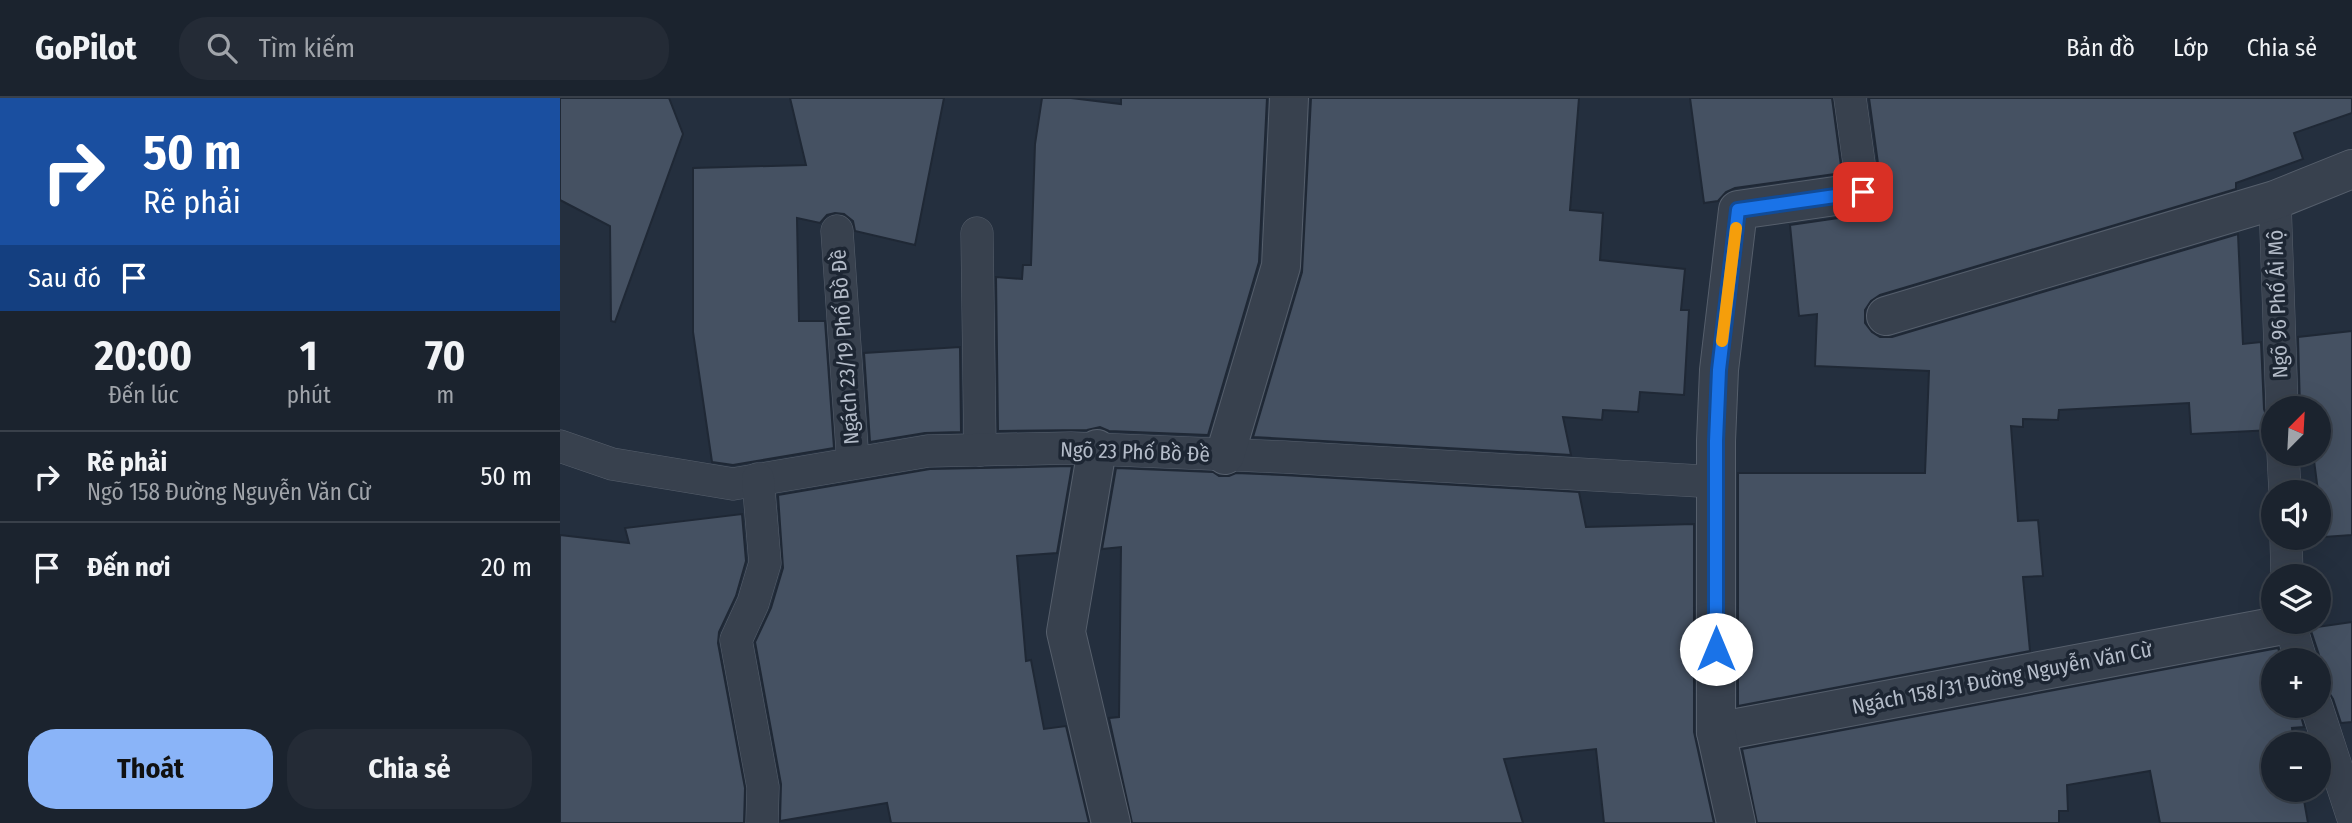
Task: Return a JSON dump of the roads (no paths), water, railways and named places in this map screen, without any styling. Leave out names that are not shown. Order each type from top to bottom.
[{"type":"street","points":[[1225,455],[1281,266],[1289,98]]},
{"type":"street","points":[[1886,316],[2275,200],[2352,169]]},
{"type":"street","points":[[1736,823],[1716,732],[1716,441],[1719,370],[1738,210],[1863,192]]},
{"type":"street","points":[[1097,449],[1066,632],[1111,823]]},
{"type":"street","name":"Ngách 158/31 Đường Nguyễn Văn Cừ","points":[[1716,732],[2261,628]]},
{"type":"lane","points":[[1850,98],[1863,192]]},
{"type":"lane","name":"Ngõ 96 Phố Ái Mộ","points":[[2275,200],[2282,396]]},
{"type":"lane","name":"Ngách 23/19 Phố Bồ Đề","points":[[837,231],[853,463]]},
{"type":"lane","points":[[977,233],[981,450]]},
{"type":"lane","name":"Ngõ 23 Phố Bồ Đề","points":[[560,446],[612,464],[733,484],[928,451],[1097,449],[1717,482]]},
{"type":"lane","points":[[758,479],[765,563],[753,603],[736,640],[763,787],[762,823]]},
{"type":"lane","points":[[2320,718],[2352,815]]}]
